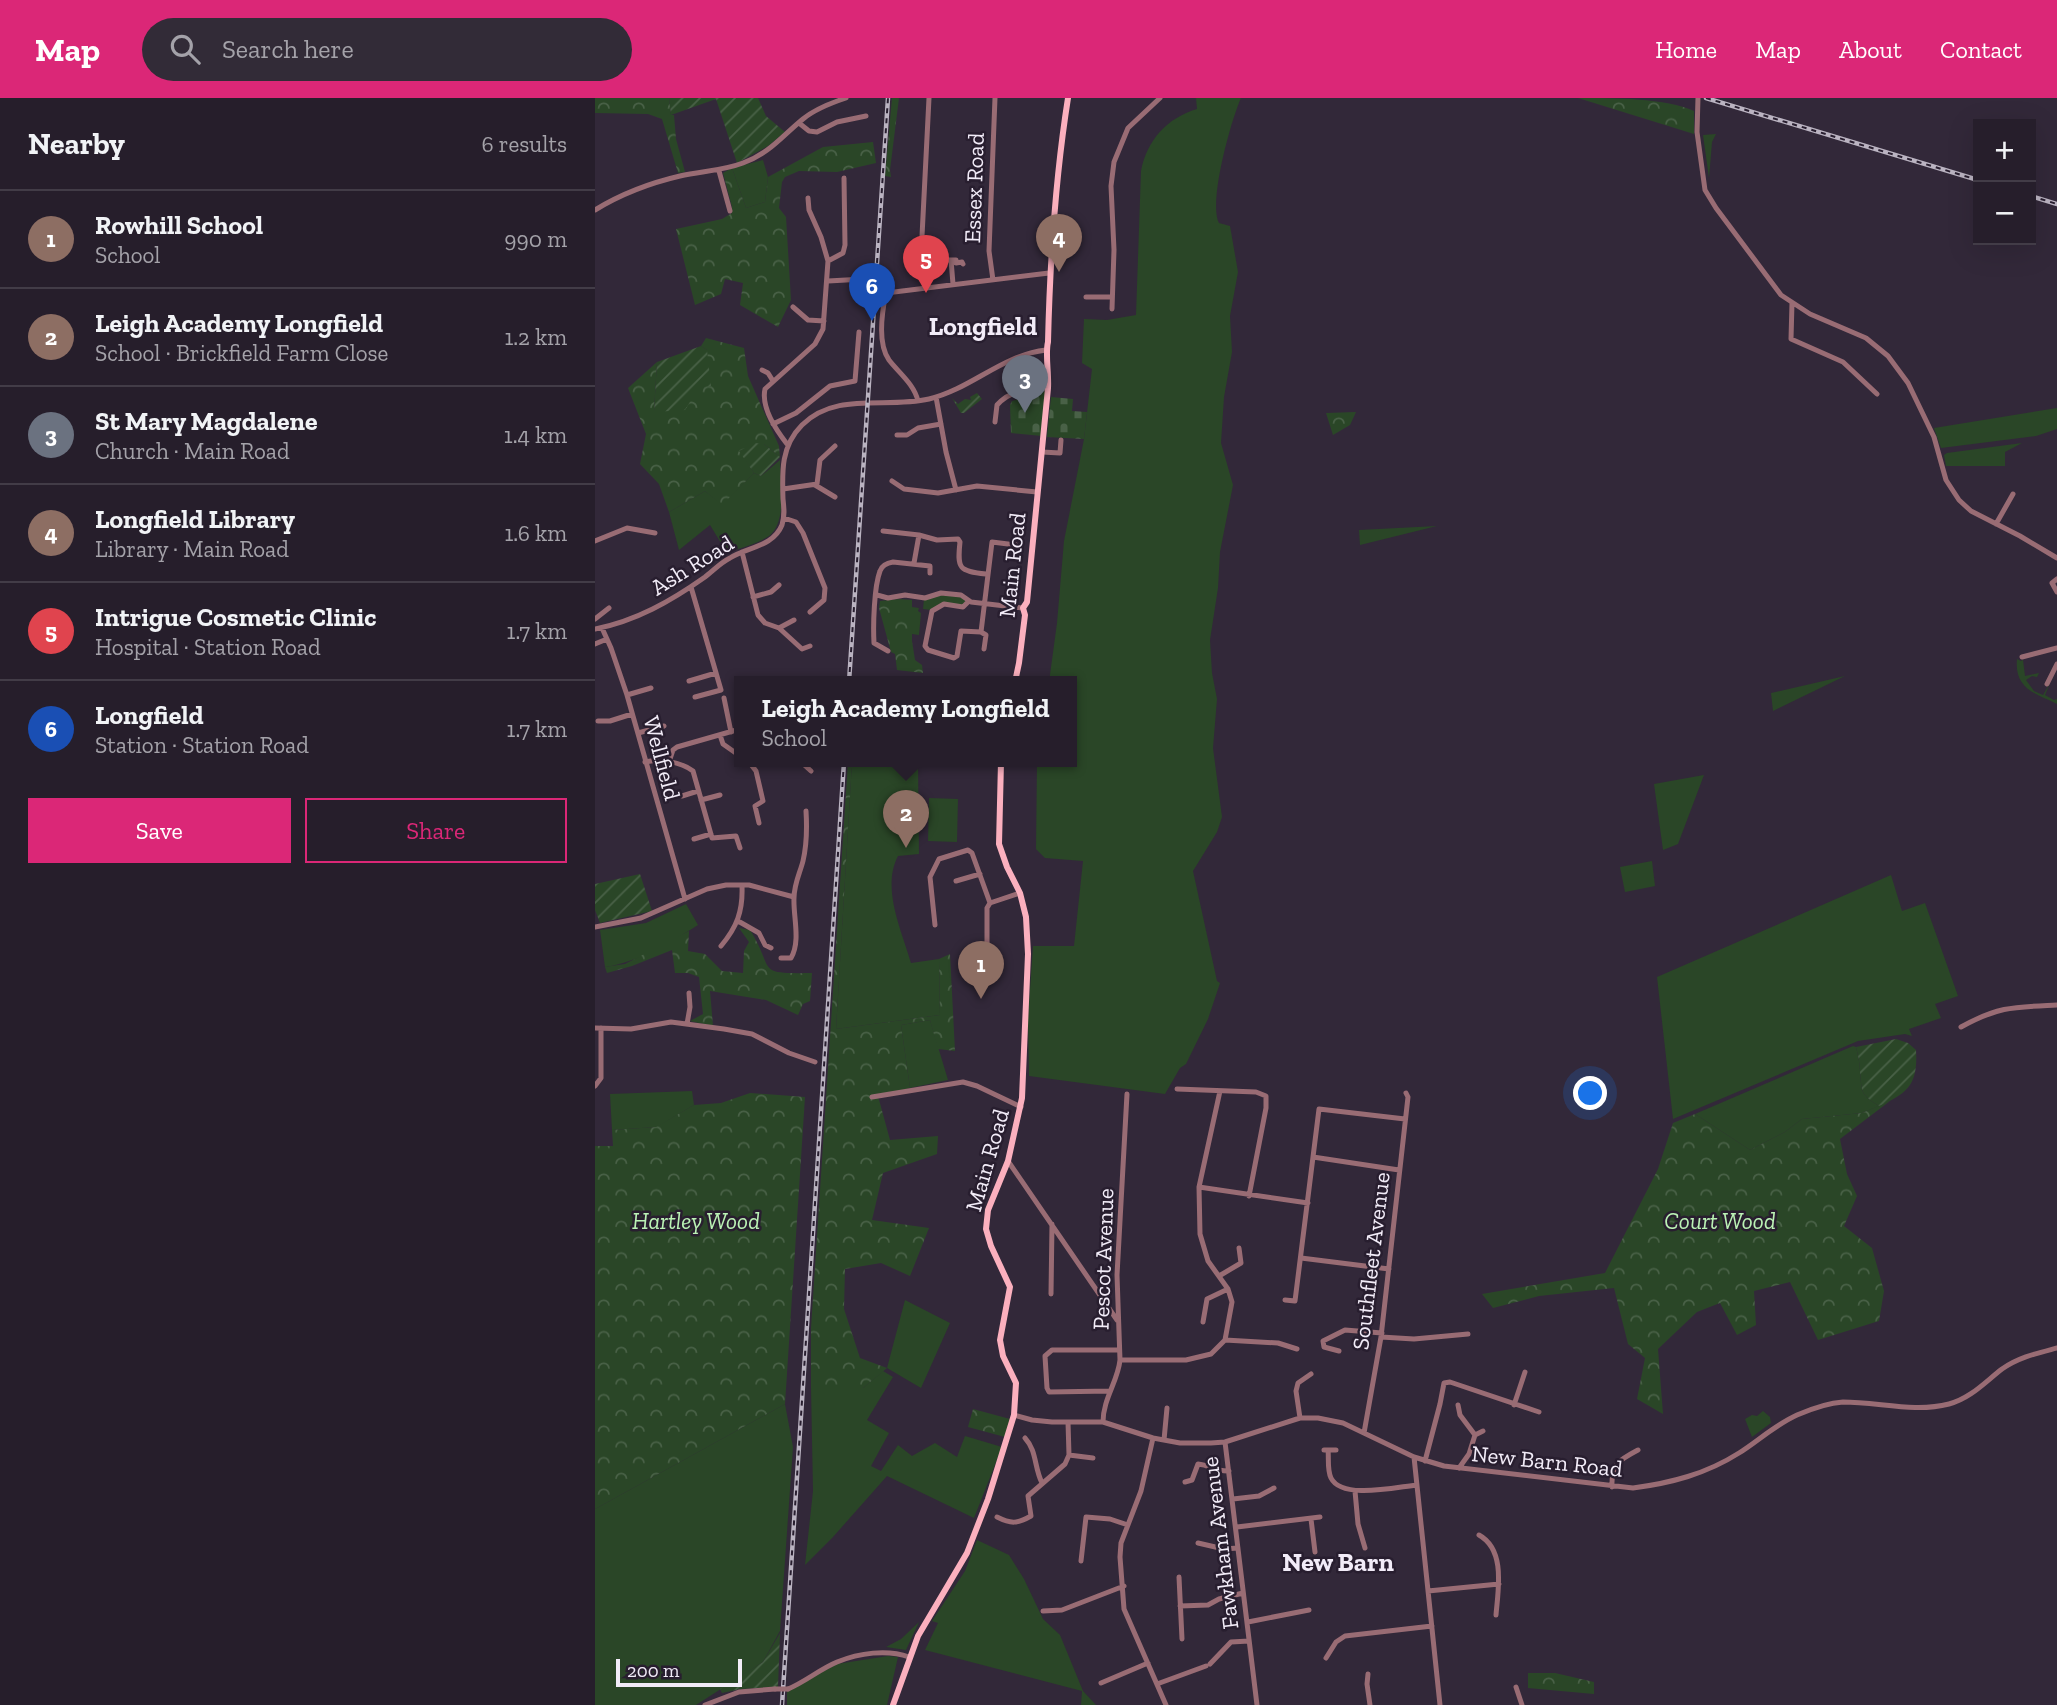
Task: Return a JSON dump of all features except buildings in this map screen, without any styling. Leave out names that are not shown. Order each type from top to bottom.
[{"type":"main road","name":"Main Road","points":[[1016,676],[1025,615],[1023,608],[1027,602],[1048,388],[1049,365],[1046,350],[1049,273],[1056,178],[1068,98]]},
{"type":"main road","name":"Main Road","points":[[893,1705],[918,1636],[967,1553],[988,1499],[1014,1415],[1016,1383],[1003,1356],[1000,1340],[1010,1287],[986,1229],[988,1210],[1008,1161],[1021,1107],[1028,954],[1026,917],[1020,893],[999,844],[1001,767]]},
{"type":"street","points":[[595,209],[619,196],[679,176],[719,171],[744,163],[766,153],[819,109],[846,98]]},
{"type":"street","points":[[926,288],[921,256],[929,98]]},
{"type":"street","name":"Essex Road","points":[[993,280],[989,251],[995,98]]},
{"type":"street","points":[[1112,309],[1114,250],[1111,186],[1114,162],[1121,141],[1130,127],[1160,98]]},
{"type":"street","points":[[1697,101],[1697,132],[1706,190],[1768,279],[1781,295],[1792,303],[1832,324],[1854,331],[1891,359],[1908,383],[1930,427],[1945,476],[1954,493],[1968,509],[2057,558]]},
{"type":"street","points":[[799,123],[809,131],[817,132],[837,122],[866,116]]},
{"type":"street","points":[[719,171],[730,211]]},
{"type":"street","points":[[828,261],[843,253],[845,245],[844,178]]},
{"type":"street","points":[[787,444],[773,424],[763,397],[765,389],[815,344],[823,329],[828,261],[808,198]]},
{"type":"street","points":[[953,284],[948,260],[963,264]]},
{"type":"street","points":[[918,401],[913,388],[885,354],[883,325],[886,293],[1049,273]]},
{"type":"street","points":[[828,281],[865,279]]},
{"type":"street","points":[[1086,296],[1112,297]]},
{"type":"street","points":[[1792,303],[1791,340],[1843,362],[1877,394]]},
{"type":"street","points":[[793,307],[808,320],[824,321]]},
{"type":"street","points":[[773,424],[796,413],[829,386],[855,382],[859,332]]},
{"type":"street","points":[[810,612],[824,600],[825,588],[803,533],[796,522],[784,517],[784,455],[787,444],[803,424],[829,407],[853,403],[918,401],[936,397],[1009,360],[1046,350]]},
{"type":"street","points":[[762,370],[768,373],[773,381]]},
{"type":"street","points":[[995,422],[997,405],[1008,396],[1028,388],[1048,388]]},
{"type":"street","points":[[936,397],[956,490]]},
{"type":"street","points":[[897,435],[906,435],[918,428],[941,424]]},
{"type":"street","points":[[1042,452],[1060,453],[1061,440]]},
{"type":"street","points":[[815,485],[820,460],[834,449]]},
{"type":"street","points":[[783,489],[815,485],[835,498]]},
{"type":"street","points":[[893,486],[938,493],[979,486],[1037,492]]},
{"type":"street","points":[[1996,524],[2013,494]]},
{"type":"street","name":"Ash Road","points":[[598,629],[635,619],[691,587],[723,562],[773,538],[784,517]]},
{"type":"street","points":[[595,541],[627,528],[655,533]]},
{"type":"street","points":[[882,532],[919,535],[937,540],[958,539],[960,567],[964,571],[986,574]]},
{"type":"street","points":[[914,564],[919,535]]},
{"type":"street","points":[[981,632],[992,542],[1016,545]]},
{"type":"street","points":[[742,552],[758,615],[765,623],[779,628],[802,649],[810,646]]},
{"type":"street","points":[[888,651],[874,643],[873,607],[880,571],[893,562],[930,566],[930,573]]},
{"type":"street","points":[[2057,579],[2052,583],[2057,592]]},
{"type":"street","points":[[753,597],[771,592],[779,585]]},
{"type":"street","points":[[691,587],[721,690],[695,697]]},
{"type":"street","points":[[877,595],[888,598],[905,594],[925,598],[941,593],[962,595],[969,601],[1023,608]]},
{"type":"street","points":[[969,601],[962,608],[944,604],[934,609],[929,616],[925,646],[928,650],[954,658],[957,656],[961,631],[981,632],[986,635],[984,649]]},
{"type":"street","points":[[595,619],[609,608]]},
{"type":"street","points":[[779,628],[794,621]]},
{"type":"street","name":"Wellfield","points":[[598,629],[607,639],[627,695],[685,899]]},
{"type":"street","points":[[595,645],[607,639]]},
{"type":"street","points":[[2022,657],[2057,648]]},
{"type":"street","points":[[2047,684],[2057,664]]},
{"type":"street","points":[[689,681],[716,673]]},
{"type":"street","points":[[627,695],[651,688]]},
{"type":"street","points":[[724,698],[731,732]]},
{"type":"street","points":[[598,721],[632,714]]},
{"type":"street","points":[[638,733],[664,726]]},
{"type":"street","points":[[669,762],[673,750],[677,747],[734,731]]},
{"type":"street","points":[[720,735],[723,744],[734,752]]},
{"type":"street","points":[[645,762],[660,760],[688,767],[693,771],[712,838],[736,836],[740,848]]},
{"type":"street","points":[[752,767],[756,771],[763,801],[755,806],[759,822]]},
{"type":"street","points":[[807,767],[811,771]]},
{"type":"street","points":[[682,796],[698,791]]},
{"type":"street","points":[[701,800],[720,795]]},
{"type":"street","points":[[781,958],[791,958],[794,954],[794,897],[803,862],[807,832],[806,811]]},
{"type":"street","points":[[694,839],[711,834]]},
{"type":"street","points":[[935,925],[930,877],[939,859],[968,850],[972,853],[990,904]]},
{"type":"street","points":[[956,881],[980,874]]},
{"type":"street","points":[[721,946],[742,910],[742,886]]},
{"type":"street","points":[[596,925],[641,918],[707,889],[742,886],[764,888],[794,897]]},
{"type":"street","points":[[987,951],[987,908],[990,904],[1020,893]]},
{"type":"street","points":[[738,921],[759,933],[765,945],[771,948]]},
{"type":"street","points":[[687,1024],[689,993]]},
{"type":"street","points":[[1961,1027],[2001,1009],[2057,1005]]},
{"type":"street","points":[[595,1086],[601,1078],[598,1028],[631,1029],[653,1024],[687,1024],[752,1034],[789,1053],[815,1062]]},
{"type":"street","points":[[871,1097],[949,1083],[966,1083],[1021,1107]]},
{"type":"street","points":[[1177,1089],[1256,1092],[1266,1096],[1249,1196]]},
{"type":"street","points":[[1120,1360],[1186,1360],[1211,1354],[1225,1340],[1232,1302],[1228,1289],[1208,1261],[1200,1234],[1199,1187],[1220,1091]]},
{"type":"street","name":"Southfleet Avenue","points":[[1364,1433],[1381,1335],[1408,1097],[1406,1093]]},
{"type":"street","name":"Pescot Avenue","points":[[1103,1422],[1103,1410],[1120,1360],[1117,1320],[1119,1239],[1127,1094]]},
{"type":"street","points":[[1285,1300],[1295,1301],[1319,1109],[1405,1119]]},
{"type":"street","points":[[1314,1157],[1399,1170]]},
{"type":"street","points":[[1008,1161],[1117,1320]]},
{"type":"street","points":[[1199,1187],[1308,1203]]},
{"type":"street","points":[[1051,1294],[1052,1224]]},
{"type":"street","points":[[1219,1276],[1241,1263],[1239,1248]]},
{"type":"street","points":[[1301,1258],[1389,1269]]},
{"type":"street","points":[[1203,1322],[1207,1299],[1228,1289]]},
{"type":"street","points":[[1339,1351],[1324,1347],[1323,1341],[1345,1329],[1415,1339],[1468,1334]]},
{"type":"street","points":[[1225,1340],[1278,1343],[1297,1349]]},
{"type":"street","name":"New Barn Road","points":[[1014,1415],[1032,1420],[1103,1422],[1153,1438],[1180,1443],[1225,1442],[1300,1418],[1318,1418],[1343,1423],[1425,1461],[1459,1468],[1633,1488],[1701,1473],[1737,1454],[1777,1425],[1825,1405],[1848,1402],[1911,1408],[1954,1402],[1971,1395],[2011,1364],[2057,1348]]},
{"type":"street","points":[[1110,1391],[1049,1392],[1045,1356],[1052,1350],[1119,1350]]},
{"type":"street","points":[[1514,1405],[1525,1372]]},
{"type":"street","points":[[1300,1418],[1296,1391],[1298,1383],[1309,1378]]},
{"type":"street","points":[[1425,1461],[1444,1383],[1450,1382],[1539,1412]]},
{"type":"street","points":[[1458,1405],[1460,1415],[1475,1435]]},
{"type":"street","points":[[1164,1440],[1167,1408]]},
{"type":"street","points":[[997,1517],[1011,1524],[1022,1522],[1031,1516],[1028,1496],[1058,1471],[1069,1455],[1068,1422]]},
{"type":"street","points":[[1459,1468],[1469,1454],[1475,1435],[1483,1431]]},
{"type":"street","points":[[1025,1438],[1034,1451],[1034,1467],[1042,1483]]},
{"type":"street","points":[[1153,1438],[1141,1491],[1121,1543],[1123,1586],[1126,1616],[1166,1705]]},
{"type":"street","name":"Fawkham Avenue","points":[[1225,1442],[1256,1705]]},
{"type":"street","points":[[1336,1450],[1326,1450],[1329,1472],[1339,1487],[1355,1491],[1417,1485]]},
{"type":"street","points":[[1612,1487],[1611,1473],[1614,1466],[1638,1450]]},
{"type":"street","points":[[1069,1455],[1093,1458]]},
{"type":"street","points":[[1414,1457],[1440,1705]]},
{"type":"street","points":[[1185,1482],[1192,1480],[1198,1464],[1209,1465],[1219,1472],[1229,1471]]},
{"type":"street","points":[[1233,1499],[1259,1496],[1274,1488]]},
{"type":"street","points":[[1355,1491],[1358,1524],[1365,1548]]},
{"type":"street","points":[[1081,1561],[1086,1517],[1111,1519],[1128,1525]]},
{"type":"street","points":[[1237,1527],[1320,1517]]},
{"type":"street","points":[[1311,1518],[1315,1552]]},
{"type":"street","points":[[1479,1536],[1489,1542],[1494,1550],[1499,1584],[1496,1615]]},
{"type":"street","points":[[1198,1543],[1224,1549],[1238,1548]]},
{"type":"street","points":[[1179,1577],[1182,1639]]},
{"type":"street","points":[[1428,1591],[1499,1584]]},
{"type":"street","points":[[1042,1611],[1062,1610],[1123,1586]]},
{"type":"street","points":[[1180,1606],[1208,1605],[1219,1599],[1243,1593]]},
{"type":"street","points":[[1248,1622],[1308,1610]]},
{"type":"street","points":[[1326,1658],[1336,1642],[1345,1636],[1432,1626]]},
{"type":"street","name":"Fawkham Avenue","points":[[1157,1684],[1208,1665],[1231,1642],[1249,1641]]},
{"type":"street","points":[[705,1705],[739,1692],[788,1689],[836,1662],[852,1657],[887,1652],[909,1657]]},
{"type":"street","points":[[1101,1683],[1148,1662]]},
{"type":"street","points":[[1369,1674],[1367,1684],[1370,1705]]},
{"type":"street","points":[[1516,1687],[1522,1705]]},
{"type":"green space","points":[[595,98],[669,98],[685,172],[678,173],[662,119],[648,114],[595,113]]},
{"type":"green space","points":[[669,98],[758,98],[766,116],[785,132],[768,146],[737,163],[716,99],[671,115]]},
{"type":"green space","points":[[892,98],[899,98],[891,177],[885,176]]},
{"type":"green space","points":[[1196,98],[1241,98],[1227,142],[1216,198],[1219,223],[1230,226],[1238,272],[1230,316],[1232,352],[1224,397],[1221,443],[1233,485],[1220,552],[1210,640],[1217,699],[1213,748],[1222,817],[1217,832],[1193,871],[1217,981],[1220,983],[1208,1019],[1186,1064],[1180,1068],[1165,1094],[1029,1076],[1028,1019],[1033,946],[1074,946],[1083,861],[1045,858],[1036,849],[1037,767],[1077,767],[1077,676],[1050,676],[1064,541],[1084,439],[1092,369],[1082,363],[1084,319],[1107,320],[1136,315],[1141,171],[1144,160],[1153,140],[1168,124],[1197,109]]},
{"type":"green space","points":[[1578,98],[1639,100],[1683,107],[1694,111],[1694,134]]},
{"type":"green space","points":[[1716,134],[1712,142],[1709,178],[1703,135]]},
{"type":"green space","points":[[873,142],[876,163],[837,172],[799,171],[785,177],[782,182],[779,208],[786,217],[791,300],[778,327],[740,305],[743,283],[725,279],[721,294],[695,305],[676,229],[722,219],[732,213],[723,173],[732,168],[746,208],[765,202],[768,177],[823,147]]},
{"type":"green space","points":[[763,160],[768,177],[765,202],[746,208],[732,168]]},
{"type":"green space","points":[[706,338],[744,348],[748,376],[779,446],[780,457],[764,444],[740,451],[754,473],[722,505],[705,491],[669,512],[659,484],[640,464],[646,434],[628,388],[657,362],[654,411],[707,350],[701,346]]},
{"type":"green space","points":[[701,346],[707,350],[711,386],[699,387],[685,410],[654,412],[657,362]]},
{"type":"green space","points":[[1046,391],[1042,436],[1011,433],[1012,401]]},
{"type":"green space","points":[[977,393],[982,399],[961,413],[952,398],[958,404],[965,399],[971,400],[970,397]]},
{"type":"green space","points":[[1051,397],[1073,399],[1072,411],[1087,412],[1084,439],[1047,437]]},
{"type":"green space","points":[[2057,408],[2057,429],[2036,436],[1941,448],[1934,428]]},
{"type":"green space","points":[[1356,412],[1350,425],[1333,435],[1326,413]]},
{"type":"green space","points":[[755,443],[764,444],[780,457],[761,476],[754,473],[739,451]]},
{"type":"green space","points":[[2022,443],[2005,452],[2005,466],[1946,466],[1944,455],[1947,453]]},
{"type":"green space","points":[[780,460],[781,511],[779,521],[769,536],[727,553],[710,525],[679,550],[669,512],[705,491],[722,504],[754,473],[761,476]]},
{"type":"green space","points":[[1437,526],[1360,545],[1359,530]]},
{"type":"green space","points":[[940,595],[961,596],[966,602],[965,605],[940,604],[931,610],[923,609],[924,599]]},
{"type":"green space","points":[[912,600],[912,641],[915,660],[922,665],[923,673],[897,670],[895,654],[891,652],[879,608],[880,601]]},
{"type":"green space","points":[[912,607],[919,608],[921,613],[919,635],[912,634]]},
{"type":"green space","points":[[2028,657],[2023,660],[2025,676],[2039,673],[2037,677],[2032,676],[2026,680],[2034,691],[2043,695],[2050,683],[2045,695],[2057,699],[2057,704],[2034,693],[2023,684],[2017,669],[2017,659],[2021,661]]},
{"type":"green space","points":[[1845,676],[1773,711],[1771,693]]},
{"type":"green space","points":[[848,767],[852,767],[836,1029],[940,1015],[939,959],[950,954],[955,1051],[938,1049],[930,1020],[901,1025],[910,1088],[878,1096],[890,1140],[938,1136],[937,1154],[883,1173],[872,1220],[929,1228],[910,1276],[881,1263],[845,1269],[844,1309],[860,1358],[887,1368],[863,1388],[811,1388],[811,1328]]},
{"type":"green space","points":[[852,767],[918,767],[919,854],[898,856],[893,868],[892,895],[911,963],[939,959],[940,1015],[836,1029]]},
{"type":"green space","points":[[1704,775],[1678,844],[1663,850],[1654,784]]},
{"type":"green space","points":[[929,798],[958,799],[957,842],[928,841]]},
{"type":"green space","points":[[1652,861],[1655,886],[1625,892],[1620,867]]},
{"type":"green space","points":[[640,874],[652,911],[600,923],[595,910],[595,884]]},
{"type":"green space","points":[[1891,875],[1902,911],[1925,903],[1958,996],[1935,1004],[1941,1018],[1909,1029],[1912,1036],[1905,1034],[1858,1041],[1673,1119],[1657,977]]},
{"type":"green space","points":[[686,904],[698,925],[642,956],[605,967],[600,930],[646,923]]},
{"type":"green space","points":[[739,928],[750,930],[765,962],[773,971],[812,973],[810,1001],[803,1004],[798,1015],[766,1000],[710,991],[713,1026],[690,1021],[703,1014],[699,977],[688,973],[675,973],[672,950],[607,973],[605,967],[625,964],[689,931],[688,951],[705,954],[722,971],[743,973],[744,951],[749,942]]},
{"type":"green space","points":[[930,1020],[948,1080],[910,1088],[901,1025]]},
{"type":"green space","points":[[1896,1039],[1908,1043],[1916,1050],[1913,1079],[1898,1096],[1879,1106],[1863,1092],[1856,1047]]},
{"type":"green space","points":[[1856,1047],[1863,1092],[1879,1106],[1862,1113],[1802,1119],[1785,1132],[1750,1150],[1695,1114]]},
{"type":"green space","points":[[692,1091],[694,1105],[657,1127],[612,1130],[610,1094]]},
{"type":"green space","name":"Hartley Wood","points":[[750,1093],[805,1097],[785,1404],[595,1509],[595,1146],[613,1146],[612,1130],[656,1127],[694,1105],[721,1103]]},
{"type":"green space","name":"Court Wood","points":[[1890,1101],[1840,1139],[1847,1174],[1857,1196],[1844,1226],[1872,1248],[1884,1291],[1879,1321],[1818,1340],[1790,1282],[1754,1291],[1756,1325],[1737,1335],[1720,1303],[1697,1312],[1658,1349],[1663,1414],[1637,1399],[1645,1358],[1628,1344],[1614,1288],[1539,1296],[1493,1308],[1482,1294],[1605,1273],[1658,1169],[1673,1123],[1695,1114],[1750,1150],[1785,1132],[1802,1119],[1862,1113]]},
{"type":"green space","points":[[905,1300],[950,1323],[921,1388],[887,1368]]},
{"type":"green space","points":[[883,1371],[893,1377],[867,1420],[889,1433],[871,1466],[881,1471],[898,1445],[912,1456],[935,1443],[957,1457],[965,1436],[1002,1447],[974,1518],[887,1476],[805,1565],[813,1491],[811,1388],[863,1388]]},
{"type":"green space","points":[[785,1404],[793,1447],[780,1631],[763,1662],[696,1705],[595,1705],[595,1509]]},
{"type":"green space","points":[[973,1409],[1010,1419],[1005,1437],[968,1427]]},
{"type":"green space","points":[[1763,1411],[1770,1417],[1771,1423],[1752,1437],[1745,1419],[1752,1415],[1757,1416]]},
{"type":"green space","points":[[977,1540],[1009,1555],[1043,1619],[1060,1635],[1083,1691],[1096,1705],[1081,1705],[1082,1691],[925,1650],[938,1623],[932,1621],[965,1571]]},
{"type":"green space","points":[[919,1622],[906,1650],[886,1647],[901,1639]]},
{"type":"green space","points":[[780,1633],[778,1687],[722,1693],[720,1689],[763,1662]]},
{"type":"green space","points":[[888,1656],[898,1657],[887,1705],[787,1705],[787,1691],[837,1664]]},
{"type":"green space","points":[[1528,1673],[1555,1673],[1594,1682],[1594,1694],[1528,1688]]},
{"type":"railway","points":[[849,676],[888,98]]},
{"type":"railway","points":[[1706,98],[1973,178]]},
{"type":"railway","points":[[2036,198],[2057,204]]},
{"type":"railway","points":[[782,1705],[844,767]]},
{"type":"place","name":"Longfield Library","points":[[1059,272]]},
{"type":"place","name":"Intrigue Cosmetic Clinic","points":[[926,293]]},
{"type":"place","name":"Longfield","points":[[872,321]]},
{"type":"place","name":"St Mary Magdalene","points":[[1025,413]]},
{"type":"place","name":"Leigh Academy Longfield","points":[[906,848]]},
{"type":"place","name":"Rowhill School","points":[[981,999]]},
{"type":"district","name":"Longfield","points":[[983,326]]},
{"type":"district","name":"New Barn","points":[[1338,1562]]}]
